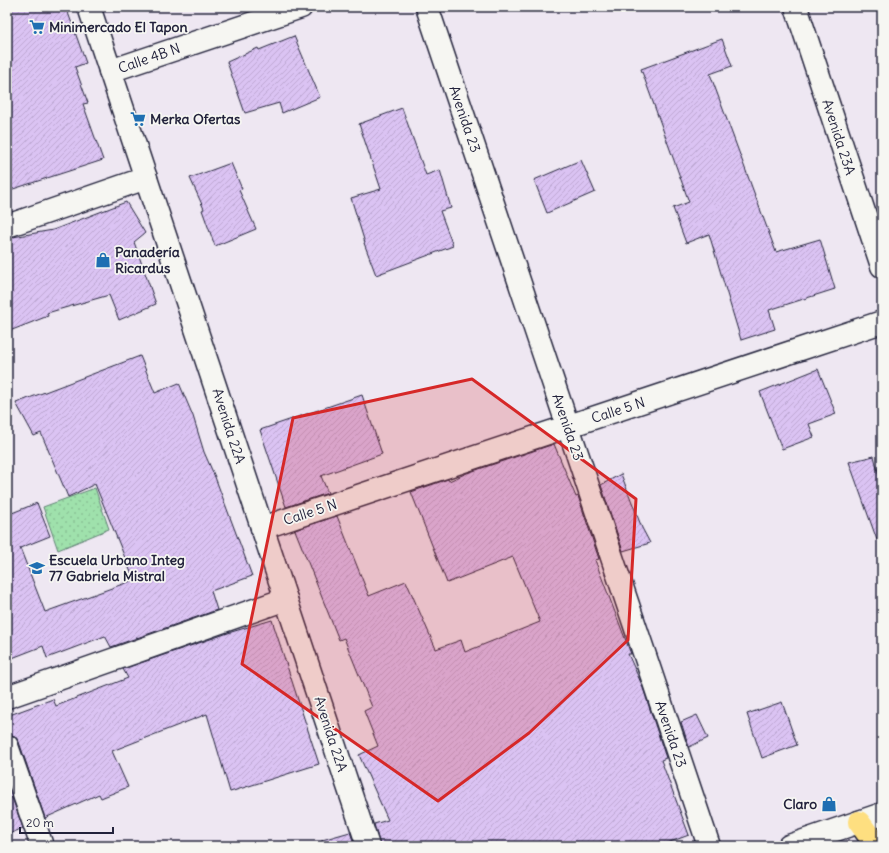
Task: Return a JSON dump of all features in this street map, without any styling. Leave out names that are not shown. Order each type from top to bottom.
[{"type":"main road","points":[[859,822],[870,837],[880,846]]},
{"type":"street","name":"Avenida 22A","points":[[89,7],[368,846]]},
{"type":"street","name":"Calle 4B N","points":[[110,71],[301,7]]},
{"type":"street","name":"Avenida 23","points":[[427,7],[709,846]]},
{"type":"street","name":"Avenida 23A","points":[[796,7],[882,266]]},
{"type":"street","points":[[7,226],[146,178]]},
{"type":"street","name":"Calle 5 N","points":[[262,528],[882,322]]},
{"type":"street","points":[[7,697],[286,599]]},
{"type":"street","points":[[7,746],[42,846]]},
{"type":"street","points":[[789,846],[882,814]]},
{"type":"highlighted area","points":[[472,379],[636,499],[628,640],[529,733],[438,801],[242,664],[293,418]]},
{"type":"green space","points":[[95,488],[109,529],[58,550],[43,507]]},
{"type":"building","points":[[7,7],[66,7],[86,63],[75,67],[88,103],[83,104],[103,160],[7,191]]},
{"type":"building","points":[[294,36],[320,97],[282,113],[279,103],[245,113],[227,62],[258,48],[259,50]]},
{"type":"building","points":[[722,39],[732,66],[710,74],[776,252],[820,239],[835,289],[769,310],[775,329],[741,340],[709,234],[686,243],[673,208],[689,202],[641,69]]},
{"type":"building","points":[[402,108],[426,175],[440,170],[451,208],[440,211],[453,246],[376,275],[364,243],[351,198],[381,189],[359,124]]},
{"type":"building","points":[[581,160],[595,192],[547,213],[534,180]]},
{"type":"building","points":[[231,163],[242,189],[239,190],[256,229],[215,246],[202,210],[204,209],[190,178]]},
{"type":"building","points":[[126,202],[145,233],[134,242],[156,304],[119,320],[109,295],[47,313],[48,316],[7,332],[7,238],[53,230]]},
{"type":"building","points":[[140,356],[155,393],[179,383],[193,416],[204,452],[215,477],[252,576],[211,591],[217,610],[111,647],[105,636],[47,658],[43,646],[7,660],[7,515],[37,503],[50,536],[20,548],[45,612],[134,580],[95,484],[68,497],[41,433],[34,436],[16,403]]},
{"type":"building","points":[[818,369],[836,414],[809,424],[814,437],[782,449],[760,392]]},
{"type":"building","points":[[362,395],[382,454],[321,476],[328,493],[286,507],[260,430]]},
{"type":"building","points":[[554,444],[576,497],[578,496],[599,559],[595,560],[631,654],[628,654],[642,685],[666,758],[661,760],[689,835],[659,846],[380,846],[374,824],[388,820],[359,755],[378,746],[364,711],[372,707],[344,638],[339,640],[295,530],[337,516],[369,596],[406,581],[436,649],[461,640],[465,652],[540,622],[513,557],[447,583],[411,492],[448,479],[449,481],[467,473]]},
{"type":"building","points":[[874,456],[882,488],[882,539],[877,540],[849,462]]},
{"type":"building","points":[[621,474],[642,528],[650,543],[623,551],[601,485]]},
{"type":"building","points":[[272,620],[319,764],[230,792],[207,714],[112,751],[128,787],[101,798],[99,794],[45,818],[19,742],[15,736],[7,734],[7,716],[53,699],[56,706],[128,678],[123,669],[228,633]]},
{"type":"building","points":[[782,702],[797,745],[762,758],[747,714]]},
{"type":"building","points":[[697,715],[708,738],[689,747],[681,722]]},
{"type":"building","points":[[7,784],[23,828],[7,835]]},
{"type":"building","points":[[350,832],[355,846],[323,846],[322,840]]},
{"type":"place","name":"Minimercado El Tapon","points":[[37,27]]},
{"type":"place","name":"Merka Ofertas","points":[[138,119]]},
{"type":"place","name":"Panadería Ricardus","points":[[103,260]]},
{"type":"place","name":"Escuela Urbano Integ 77 Gabriela Mistral","points":[[37,568]]},
{"type":"place","name":"Claro","points":[[829,804]]}]
